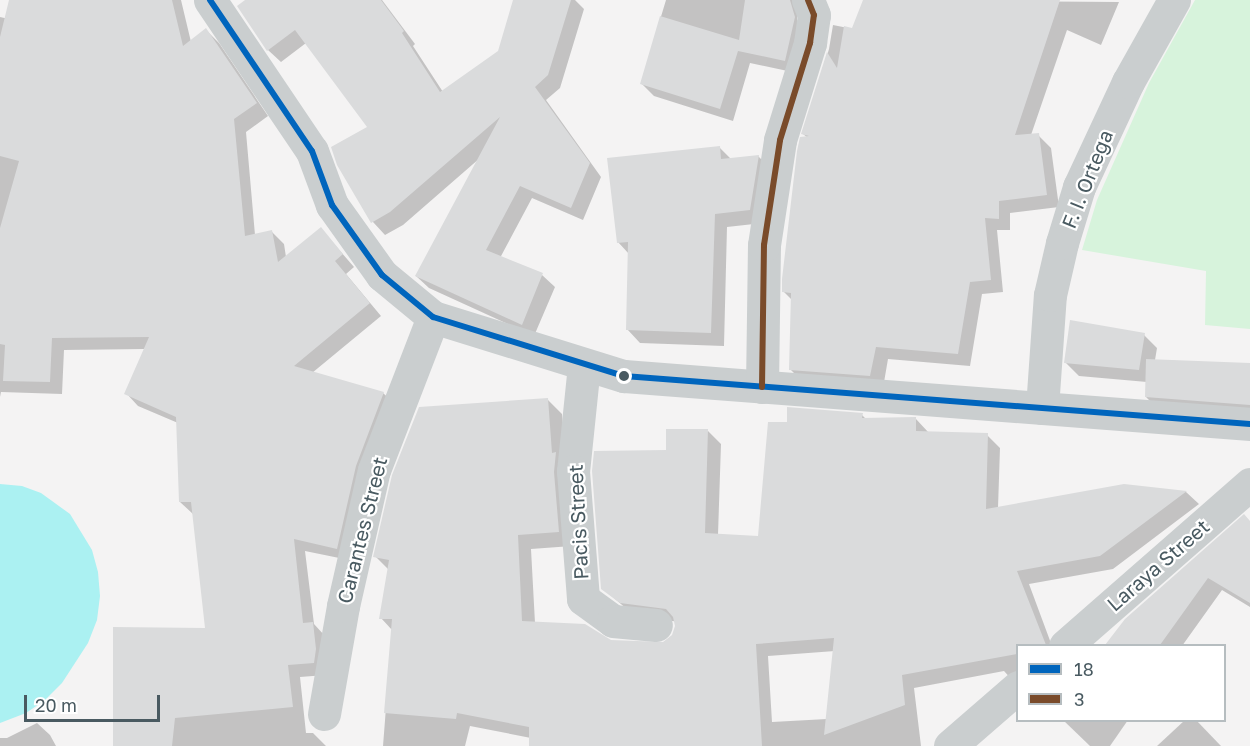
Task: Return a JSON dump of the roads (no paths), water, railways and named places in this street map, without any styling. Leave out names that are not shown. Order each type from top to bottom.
[{"type":"street","points":[[210,0],[312,152],[332,205],[382,275],[433,317],[624,376],[1250,424]]},
{"type":"street","points":[[762,387],[764,245],[780,140],[810,43],[814,15],[808,0]]},
{"type":"street","name":"F. I. Ortega","points":[[1041,408],[1050,295],[1062,243],[1079,187],[1128,82],[1174,0]]},
{"type":"street","name":"Carantes Street","points":[[324,714],[343,606],[374,470],[433,317]]},
{"type":"street","name":"Pacis Street","points":[[584,365],[573,471],[583,599],[613,621],[656,625]]},
{"type":"street","name":"Laraya Street","points":[[1066,644],[1250,484]]},
{"type":"street","points":[[950,746],[1016,688]]},
{"type":"water","points":[[0,484],[22,486],[41,493],[70,514],[92,550],[98,572],[100,596],[97,620],[88,643],[62,683],[45,700],[26,713],[0,723]]}]
